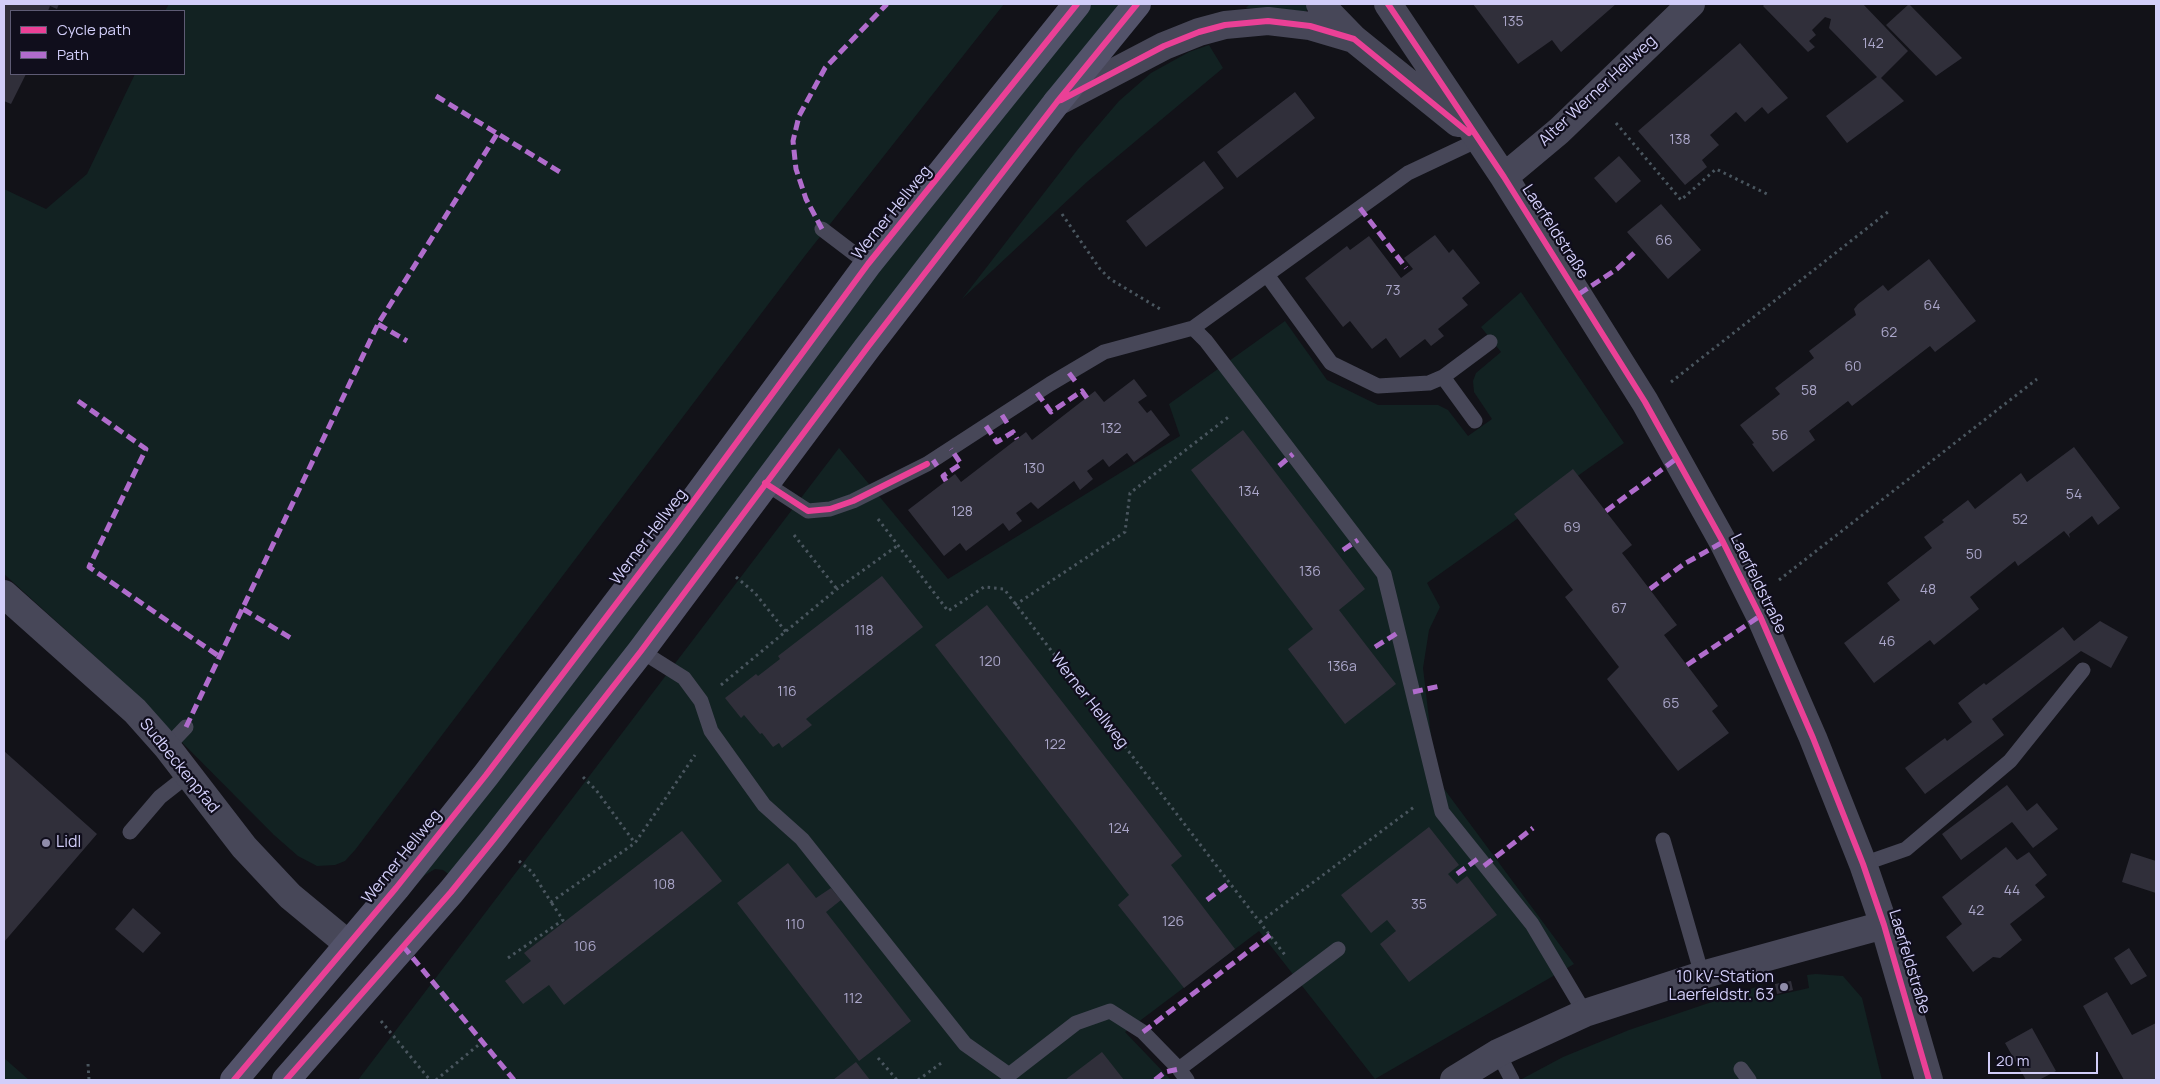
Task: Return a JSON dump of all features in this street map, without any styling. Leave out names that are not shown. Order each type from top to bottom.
[{"type":"main road","name":"Werner Hellweg","points":[[234,1080],[486,775],[670,532],[868,264],[1077,4]]},
{"type":"main road","points":[[286,1080],[494,839],[560,756],[641,651],[765,483],[1057,102],[1137,4]]},
{"type":"main road","points":[[348,944],[382,971]]},
{"type":"street","name":"Laerfeldstraße","points":[[1320,4],[1354,39],[1478,140]]},
{"type":"street","name":"Laerfeldstraße","points":[[1388,4],[1504,177],[1645,402],[1752,600],[1813,738],[1863,864],[1884,925],[1929,1080]]},
{"type":"street","name":"Alter Werner Hellweg","points":[[1504,177],[1560,131],[1691,4]]},
{"type":"street","name":"Laerfeldstraße","points":[[1057,102],[1164,46],[1198,32],[1225,25],[1268,21],[1310,26],[1354,39]]},
{"type":"street","name":"Sudbeckenpfad","points":[[4,594],[134,711],[167,747],[250,854],[290,896],[348,944]]},
{"type":"street","points":[[1454,1080],[1498,1053],[1585,1013],[1702,975],[1884,925]]},
{"type":"lane","points":[[765,483],[808,511],[830,509],[862,496],[927,464],[1043,388],[1104,352],[1193,328],[1408,173],[1478,140]]},
{"type":"lane","points":[[822,229],[868,264]]},
{"type":"lane","points":[[1267,275],[1331,363],[1378,386],[1429,383],[1443,377],[1490,342]]},
{"type":"lane","points":[[1193,328],[1206,341],[1384,574],[1442,812],[1532,924],[1585,1013]]},
{"type":"lane","points":[[1443,377],[1475,421]]},
{"type":"lane","points":[[641,651],[684,678],[701,701],[710,731],[764,806],[802,839],[965,1044],[1009,1075],[1076,1022],[1110,1011],[1143,1032],[1183,1074],[1338,949]]},
{"type":"lane","points":[[1863,864],[1906,849],[2010,762],[2083,670]]},
{"type":"lane","points":[[167,747],[186,727]]},
{"type":"lane","points":[[130,832],[160,797],[188,775]]},
{"type":"lane","points":[[1663,840],[1702,975]]},
{"type":"lane","points":[[1498,1053],[1512,1080]]},
{"type":"path","points":[[1594,98],[1682,200],[1716,169],[1767,194]]},
{"type":"path","points":[[1645,402],[1889,211]]},
{"type":"path","points":[[1062,214],[1100,269],[1110,279],[1193,328]]},
{"type":"path","points":[[1752,600],[2037,379]]},
{"type":"path","points":[[1016,605],[1125,532],[1130,493],[1251,400]]},
{"type":"path","points":[[701,701],[837,589],[897,546]]},
{"type":"path","points":[[710,556],[755,593],[786,632]]},
{"type":"path","points":[[813,559],[837,589]]},
{"type":"path","points":[[551,902],[635,844],[710,731]]},
{"type":"path","points":[[560,756],[596,790],[635,844]]},
{"type":"path","points":[[1260,922],[1436,790]]},
{"type":"path","points":[[494,839],[532,872],[563,920],[508,958]]},
{"type":"path","points":[[360,996],[430,1080]]},
{"type":"path","points":[[436,1080],[482,1042]]},
{"type":"path","points":[[918,1080],[965,1044]]},
{"type":"path","points":[[878,1058],[897,1080]]},
{"type":"path","points":[[88,1064],[89,1080]]},
{"type":"shaded area","points":[[169,4],[1004,4],[804,257],[355,850],[345,861],[335,865],[317,866],[298,856],[274,835],[112,672],[4,574],[4,189],[46,209],[87,174],[135,75],[185,75],[185,10],[166,10]]},
{"type":"shaded area","points":[[1090,4],[1123,4],[629,648],[451,876],[443,870],[435,869],[425,875],[418,883],[416,882],[947,181]]},
{"type":"shaded area","points":[[1250,4],[1305,4],[1309,8],[1305,12],[1276,8],[1246,8]]},
{"type":"shaded area","points":[[1209,45],[1223,68],[1088,181],[962,299],[1078,149],[1119,101],[1151,73],[1189,52]]},
{"type":"shaded area","points":[[1521,292],[1624,443],[1427,583],[1440,607],[1429,630],[1423,668],[1436,778],[1574,964],[1375,1079],[1259,931],[1125,1032],[1171,1080],[358,1080],[839,448],[948,579],[1180,436],[1169,404],[1285,321],[1327,380],[1378,405],[1438,405],[1448,410],[1468,436],[1492,419],[1474,392],[1473,381],[1476,373],[1501,352],[1481,327]]},
{"type":"shaded area","points":[[1807,975],[1843,976],[1862,998],[1882,1080],[1520,1080],[1563,1057],[1629,1030],[1762,985],[1765,998],[1809,988]]},
{"type":"shaded area","points":[[4,1058],[29,1080],[4,1080]]},
{"type":"building","points":[[4,4],[59,4],[57,9],[50,6],[48,10],[10,10],[10,75],[26,75],[11,104],[4,101]]},
{"type":"building","points":[[1473,4],[1616,4],[1561,52],[1552,40],[1518,64]]},
{"type":"building","points":[[1765,4],[1863,4],[1908,51],[1881,78],[1904,101],[1847,143],[1826,116],[1877,77],[1829,28],[1831,19],[1825,17],[1812,30],[1816,35],[1809,41],[1815,47],[1808,52],[1763,6]]},
{"type":"building","points":[[1909,4],[1962,58],[1936,76],[1886,25]]},
{"type":"building","points":[[1740,43],[1788,98],[1768,114],[1762,107],[1745,122],[1736,112],[1710,135],[1719,145],[1702,160],[1707,167],[1685,185],[1638,131]]},
{"type":"building","points":[[1295,92],[1315,118],[1237,178],[1217,152]]},
{"type":"building","points":[[1619,156],[1641,181],[1616,203],[1594,178]]},
{"type":"building","points":[[1204,161],[1224,188],[1146,247],[1126,221]]},
{"type":"building","points":[[1661,204],[1701,250],[1668,279],[1627,232]]},
{"type":"building","points":[[1435,235],[1449,253],[1453,249],[1480,283],[1462,298],[1468,305],[1438,329],[1444,336],[1431,346],[1425,339],[1400,358],[1386,338],[1372,349],[1350,321],[1343,327],[1305,278],[1347,246],[1350,250],[1369,236],[1401,278],[1413,269],[1404,258]]},
{"type":"building","points":[[1929,259],[1976,321],[1935,352],[1930,346],[1852,406],[1848,401],[1809,431],[1815,440],[1773,472],[1740,425],[1780,394],[1775,388],[1814,358],[1809,351],[1856,315],[1854,309],[1858,304],[1883,285],[1888,291]]},
{"type":"building","points":[[1134,379],[1147,396],[1138,402],[1147,413],[1151,410],[1170,435],[1134,462],[1127,453],[1109,467],[1103,459],[1087,471],[1093,479],[1080,490],[1074,481],[1038,509],[1031,502],[1016,513],[1022,521],[1009,531],[1003,523],[966,551],[960,543],[944,556],[908,510],[955,474],[961,482],[1026,432],[1032,440],[1095,391],[1104,402]]},
{"type":"building","points":[[1243,430],[1365,589],[1339,610],[1396,684],[1345,724],[1288,649],[1313,629],[1191,470]]},
{"type":"building","points":[[2074,447],[2120,508],[2098,525],[2092,516],[2069,534],[2070,538],[2064,531],[2018,566],[2015,561],[1970,597],[1979,609],[1934,645],[1930,640],[1874,683],[1844,643],[1900,600],[1887,583],[1932,548],[1924,537],[1968,500],[1975,509],[2021,473],[2027,482]]},
{"type":"building","points":[[1573,469],[1632,545],[1622,553],[1677,625],[1664,635],[1718,706],[1712,711],[1729,733],[1678,771],[1607,679],[1619,667],[1565,597],[1573,590],[1514,514]]},
{"type":"building","points":[[882,576],[923,627],[806,719],[812,725],[782,748],[779,743],[773,747],[744,715],[741,718],[725,698],[756,674],[758,676],[780,659],[778,656]]},
{"type":"building","points":[[987,605],[1182,856],[1171,865],[1235,949],[1184,988],[1118,905],[1129,895],[935,645]]},
{"type":"building","points":[[2100,621],[2128,637],[2111,668],[2081,651],[1992,719],[2004,735],[1925,794],[1905,768],[1945,738],[1947,741],[1972,722],[1958,703],[1984,683],[1986,685],[2063,627],[2074,641]]},
{"type":"building","name":"Lidl","points":[[4,751],[97,834],[4,942]]},
{"type":"building","points":[[2007,785],[2027,811],[2037,803],[2058,829],[2033,848],[2012,822],[1961,860],[1942,834]]},
{"type":"building","points":[[1429,827],[1459,865],[1448,874],[1457,884],[1467,876],[1497,915],[1409,982],[1380,944],[1396,931],[1387,920],[1371,933],[1341,895]]},
{"type":"building","points":[[682,831],[722,881],[564,1005],[549,985],[523,1004],[505,981],[531,961],[524,953]]},
{"type":"building","points":[[2006,847],[2017,860],[2029,852],[2047,875],[2035,885],[2045,897],[2010,924],[2022,940],[2000,958],[1993,957],[1973,972],[1946,937],[1962,924],[1942,897]]},
{"type":"building","points":[[2131,853],[2156,861],[2156,893],[2122,882]]},
{"type":"building","points":[[788,863],[816,898],[831,888],[841,900],[826,912],[911,1021],[859,1061],[737,903]]},
{"type":"building","points":[[133,908],[161,933],[143,953],[115,929]]},
{"type":"building","points":[[2129,948],[2147,976],[2131,985],[2114,958]]},
{"type":"building","name":"10 kV-Station Laerfeldstr. 63","points":[[1791,981],[1793,990],[1777,994],[1775,984]]},
{"type":"building","points":[[2107,992],[2132,1035],[2156,1023],[2156,1080],[2124,1080],[2083,1006]]},
{"type":"building","points":[[2032,1028],[2056,1071],[2039,1080],[2026,1080],[2005,1043]]},
{"type":"building","points":[[1102,1052],[1124,1080],[1065,1080]]},
{"type":"building","points":[[856,1062],[870,1080],[833,1080]]},
{"type":"marked path","points":[[822,229],[806,199],[796,169],[793,141],[799,116],[825,68],[887,4]]},
{"type":"marked path","points":[[436,96],[560,172]]},
{"type":"marked path","points":[[186,727],[378,324],[497,134]]},
{"type":"marked path","points":[[1360,208],[1406,268]]},
{"type":"marked path","points":[[1579,294],[1617,269],[1634,253]]},
{"type":"marked path","points":[[378,324],[407,341]]},
{"type":"marked path","points":[[1069,373],[1075,381]]},
{"type":"marked path","points":[[1037,393],[1051,412],[1082,391],[1087,398]]},
{"type":"marked path","points":[[78,401],[146,449],[89,567],[220,657]]},
{"type":"marked path","points":[[1002,415],[1007,423]]},
{"type":"marked path","points":[[986,426],[997,442],[1013,432],[1017,439]]},
{"type":"marked path","points":[[946,481],[943,476],[961,464],[951,449]]},
{"type":"marked path","points":[[1279,466],[1293,454]]},
{"type":"marked path","points":[[1606,511],[1676,459]]},
{"type":"marked path","points":[[933,460],[937,466]]},
{"type":"marked path","points":[[1343,550],[1358,540]]},
{"type":"marked path","points":[[1650,589],[1684,564],[1723,542]]},
{"type":"marked path","points":[[243,609],[294,640]]},
{"type":"marked path","points":[[1687,665],[1760,616]]},
{"type":"marked path","points":[[1375,647],[1399,632]]},
{"type":"marked path","points":[[1413,692],[1440,686]]},
{"type":"marked path","points":[[1484,866],[1533,828]]},
{"type":"marked path","points":[[1457,874],[1479,858]]},
{"type":"marked path","points":[[1207,900],[1229,883]]},
{"type":"marked path","points":[[1143,1032],[1270,935]]},
{"type":"marked path","points":[[403,946],[514,1080]]},
{"type":"marked path","points":[[1155,1080],[1165,1072],[1179,1069]]},
{"type":"cycle path","points":[[234,1080],[396,888],[486,775],[670,533],[868,264],[1077,4]]},
{"type":"cycle path","points":[[286,1080],[451,892],[494,839],[641,651],[867,348],[1057,102],[1137,4]]},
{"type":"cycle path","points":[[1388,4],[1504,177],[1645,402],[1723,542],[1760,616],[1813,738],[1863,864],[1884,925],[1929,1080]]},
{"type":"cycle path","points":[[1061,100],[1164,46],[1199,32],[1225,25],[1268,21],[1310,26],[1354,39],[1469,133]]},
{"type":"cycle path","points":[[765,483],[808,511],[830,509],[853,501],[927,464]]},
{"type":"place","name":"Lidl","points":[[46,843]]},
{"type":"place","name":"10 kV-Station Laerfeldstr. 63","points":[[1784,987]]}]
